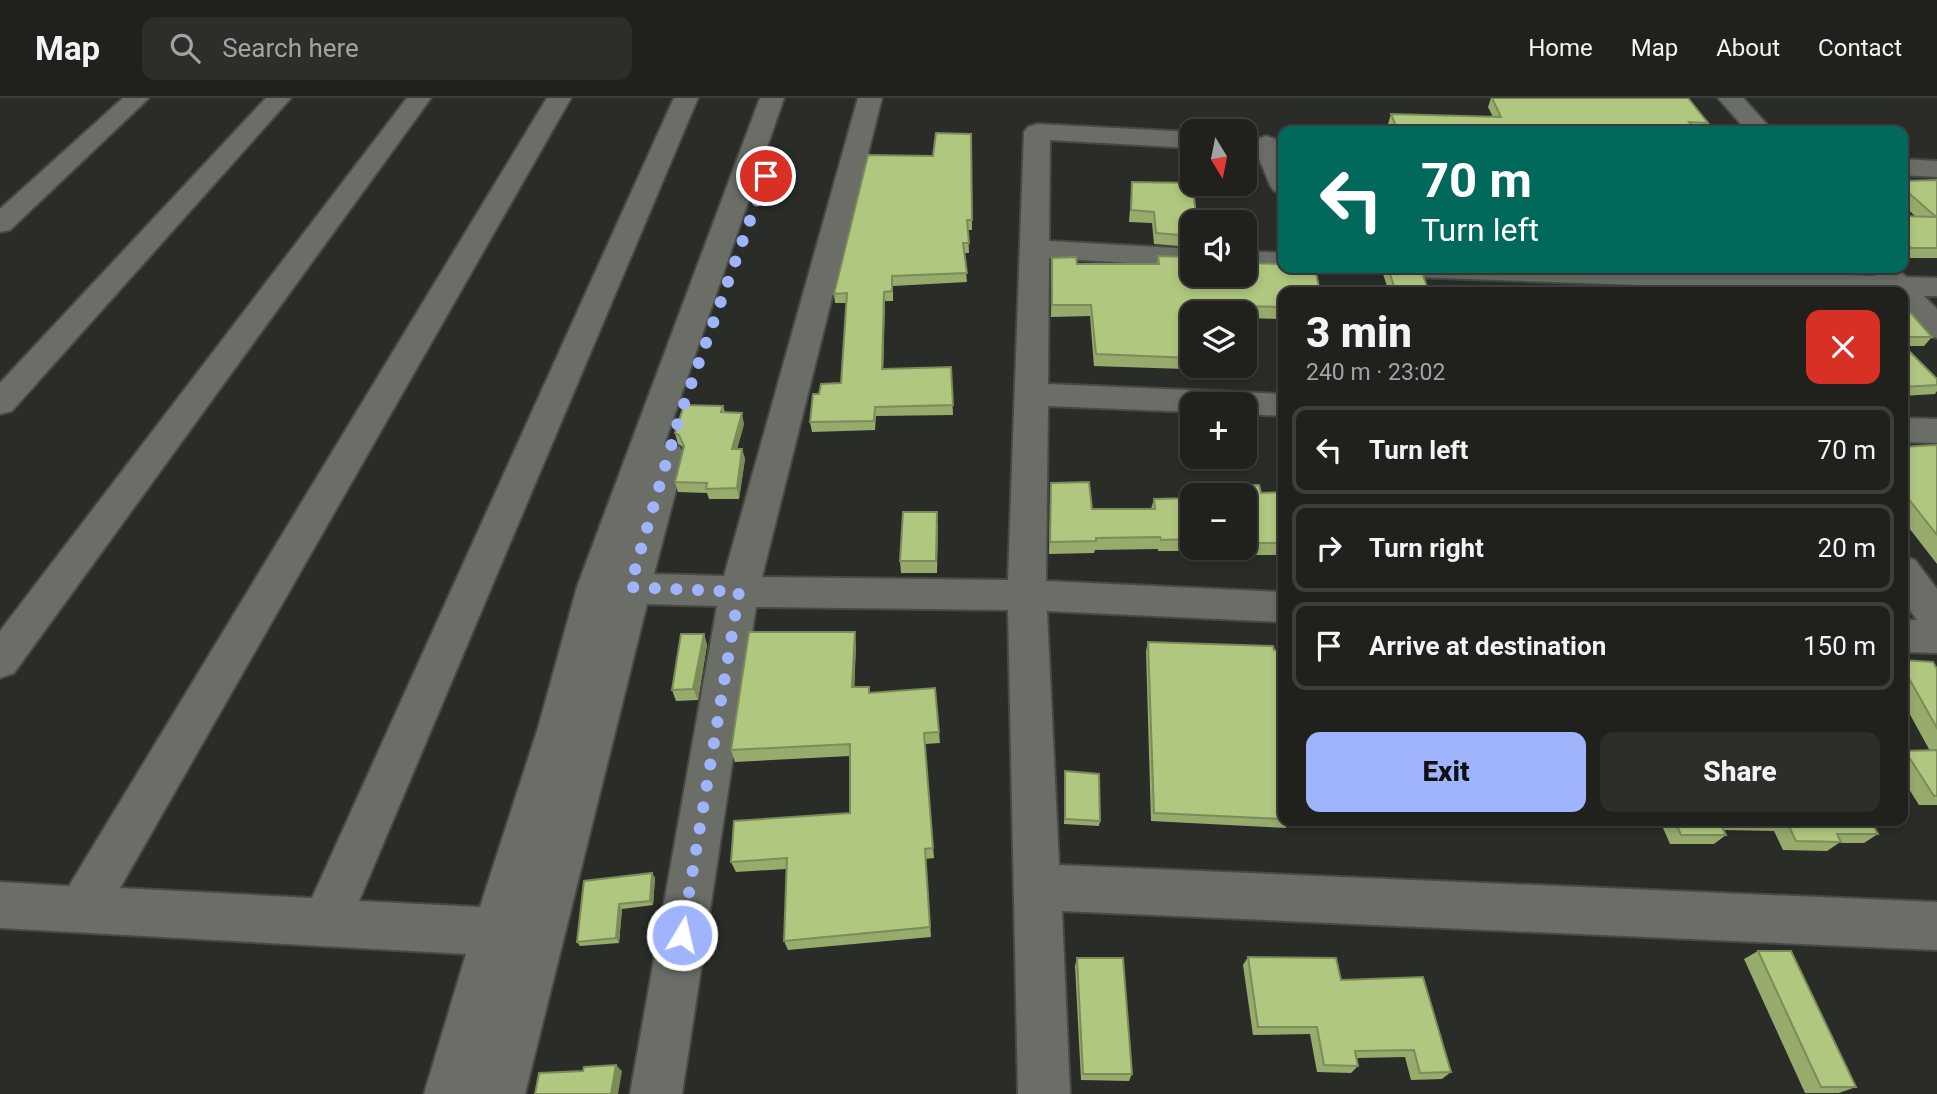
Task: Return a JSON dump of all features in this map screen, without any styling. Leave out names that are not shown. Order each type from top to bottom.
[{"type":"street","points":[[0,224],[137,98]]},
{"type":"street","points":[[0,402],[279,98]]},
{"type":"street","points":[[0,660],[419,98]]},
{"type":"street","points":[[82,909],[559,98]]},
{"type":"street","points":[[327,920],[686,98]]},
{"type":"street","points":[[499,1094],[545,933],[613,587],[772,98]]},
{"type":"street","points":[[450,1094],[559,727],[680,415],[794,98]]},
{"type":"street","points":[[656,1094],[739,592],[870,98]]},
{"type":"street","points":[[1730,98],[1755,126]]},
{"type":"street","points":[[1044,1094],[1027,595],[1037,132],[1180,139]]},
{"type":"street","points":[[1264,144],[1278,174]]},
{"type":"street","points":[[1908,167],[1937,169]]},
{"type":"street","points":[[1034,249],[1180,257]]},
{"type":"street","points":[[1257,261],[1278,262]]},
{"type":"street","points":[[1539,273],[1693,279],[1891,277],[1937,287]]},
{"type":"street","points":[[1908,296],[1937,328]]},
{"type":"street","points":[[1031,394],[1278,405]]},
{"type":"street","points":[[1908,430],[1937,431]]},
{"type":"street","points":[[1908,578],[1937,618]]},
{"type":"street","points":[[613,587],[739,592],[1027,595],[1278,607]]},
{"type":"street","points":[[1908,636],[1937,637]]},
{"type":"street","points":[[1038,887],[1937,926]]},
{"type":"street","points":[[0,905],[327,920],[496,933],[545,933]]},
{"type":"building","points":[[1492,98],[1688,98],[1708,123],[1689,122],[1693,126],[1396,126],[1391,114],[1501,117]]},
{"type":"building","points":[[936,133],[971,134],[972,220],[967,220],[969,243],[963,243],[967,273],[892,276],[892,291],[884,292],[882,369],[951,367],[953,405],[875,407],[874,421],[810,422],[813,394],[819,394],[821,384],[841,383],[847,293],[834,294],[868,155],[933,156]]},
{"type":"building","points":[[1937,180],[1937,248],[1911,248],[1908,244],[1908,216],[1936,217],[1908,192],[1908,181]]},
{"type":"building","points":[[1132,182],[1180,183],[1180,196],[1194,196],[1195,210],[1180,210],[1180,235],[1156,233],[1154,212],[1131,210]]},
{"type":"building","points":[[1158,256],[1180,257],[1180,287],[1257,287],[1257,263],[1278,264],[1278,273],[1316,273],[1319,287],[1278,287],[1278,307],[1257,306],[1257,301],[1180,301],[1180,358],[1096,354],[1091,305],[1052,305],[1052,258],[1076,257],[1077,264],[1159,264]]},
{"type":"building","points":[[1390,273],[1422,273],[1427,287],[1394,287]]},
{"type":"building","points":[[1908,310],[1932,337],[1908,337]]},
{"type":"building","points":[[1908,350],[1937,379],[1937,385],[1908,387]]},
{"type":"building","points":[[684,405],[723,406],[721,412],[742,413],[732,449],[742,449],[737,488],[706,489],[707,483],[675,482],[684,446],[679,435],[675,433]]},
{"type":"building","points":[[1937,445],[1937,535],[1908,498],[1908,447]]},
{"type":"building","points":[[1089,482],[1092,509],[1155,509],[1154,499],[1180,498],[1180,539],[1096,538],[1096,541],[1050,542],[1051,483]]},
{"type":"building","points":[[1257,485],[1261,493],[1278,492],[1278,543],[1257,543]]},
{"type":"building","points":[[903,512],[937,512],[936,561],[900,561]]},
{"type":"building","points":[[749,632],[855,632],[852,687],[869,687],[869,693],[935,688],[939,732],[924,733],[933,848],[925,849],[930,927],[784,941],[787,858],[731,862],[734,821],[850,813],[850,744],[731,750]]},
{"type":"building","points":[[681,634],[704,634],[693,689],[672,690]]},
{"type":"building","points":[[1148,642],[1273,646],[1274,650],[1278,650],[1278,819],[1154,813]]},
{"type":"building","points":[[1908,660],[1933,662],[1937,669],[1937,728],[1908,677]]},
{"type":"building","points":[[1937,750],[1937,796],[1934,796],[1908,756],[1908,751]]},
{"type":"building","points":[[1065,771],[1099,774],[1100,821],[1065,819]]},
{"type":"building","points":[[1677,826],[1722,826],[1726,835],[1681,835]]},
{"type":"building","points":[[1789,826],[1874,826],[1878,834],[1837,834],[1841,842],[1796,841]]},
{"type":"building","points":[[652,873],[650,901],[619,904],[616,938],[577,942],[584,881]]},
{"type":"building","points":[[1758,951],[1791,951],[1856,1087],[1821,1087]]},
{"type":"building","points":[[1248,957],[1336,958],[1341,980],[1423,977],[1451,1072],[1420,1073],[1414,1050],[1355,1051],[1358,1066],[1324,1065],[1317,1027],[1258,1027]]},
{"type":"building","points":[[1077,958],[1123,958],[1132,1074],[1083,1074]]},
{"type":"building","points":[[616,1065],[611,1094],[535,1094],[539,1073],[583,1071],[584,1067]]},
{"type":"route","points":[[682,935],[739,592],[630,587],[680,415],[766,176]]}]
